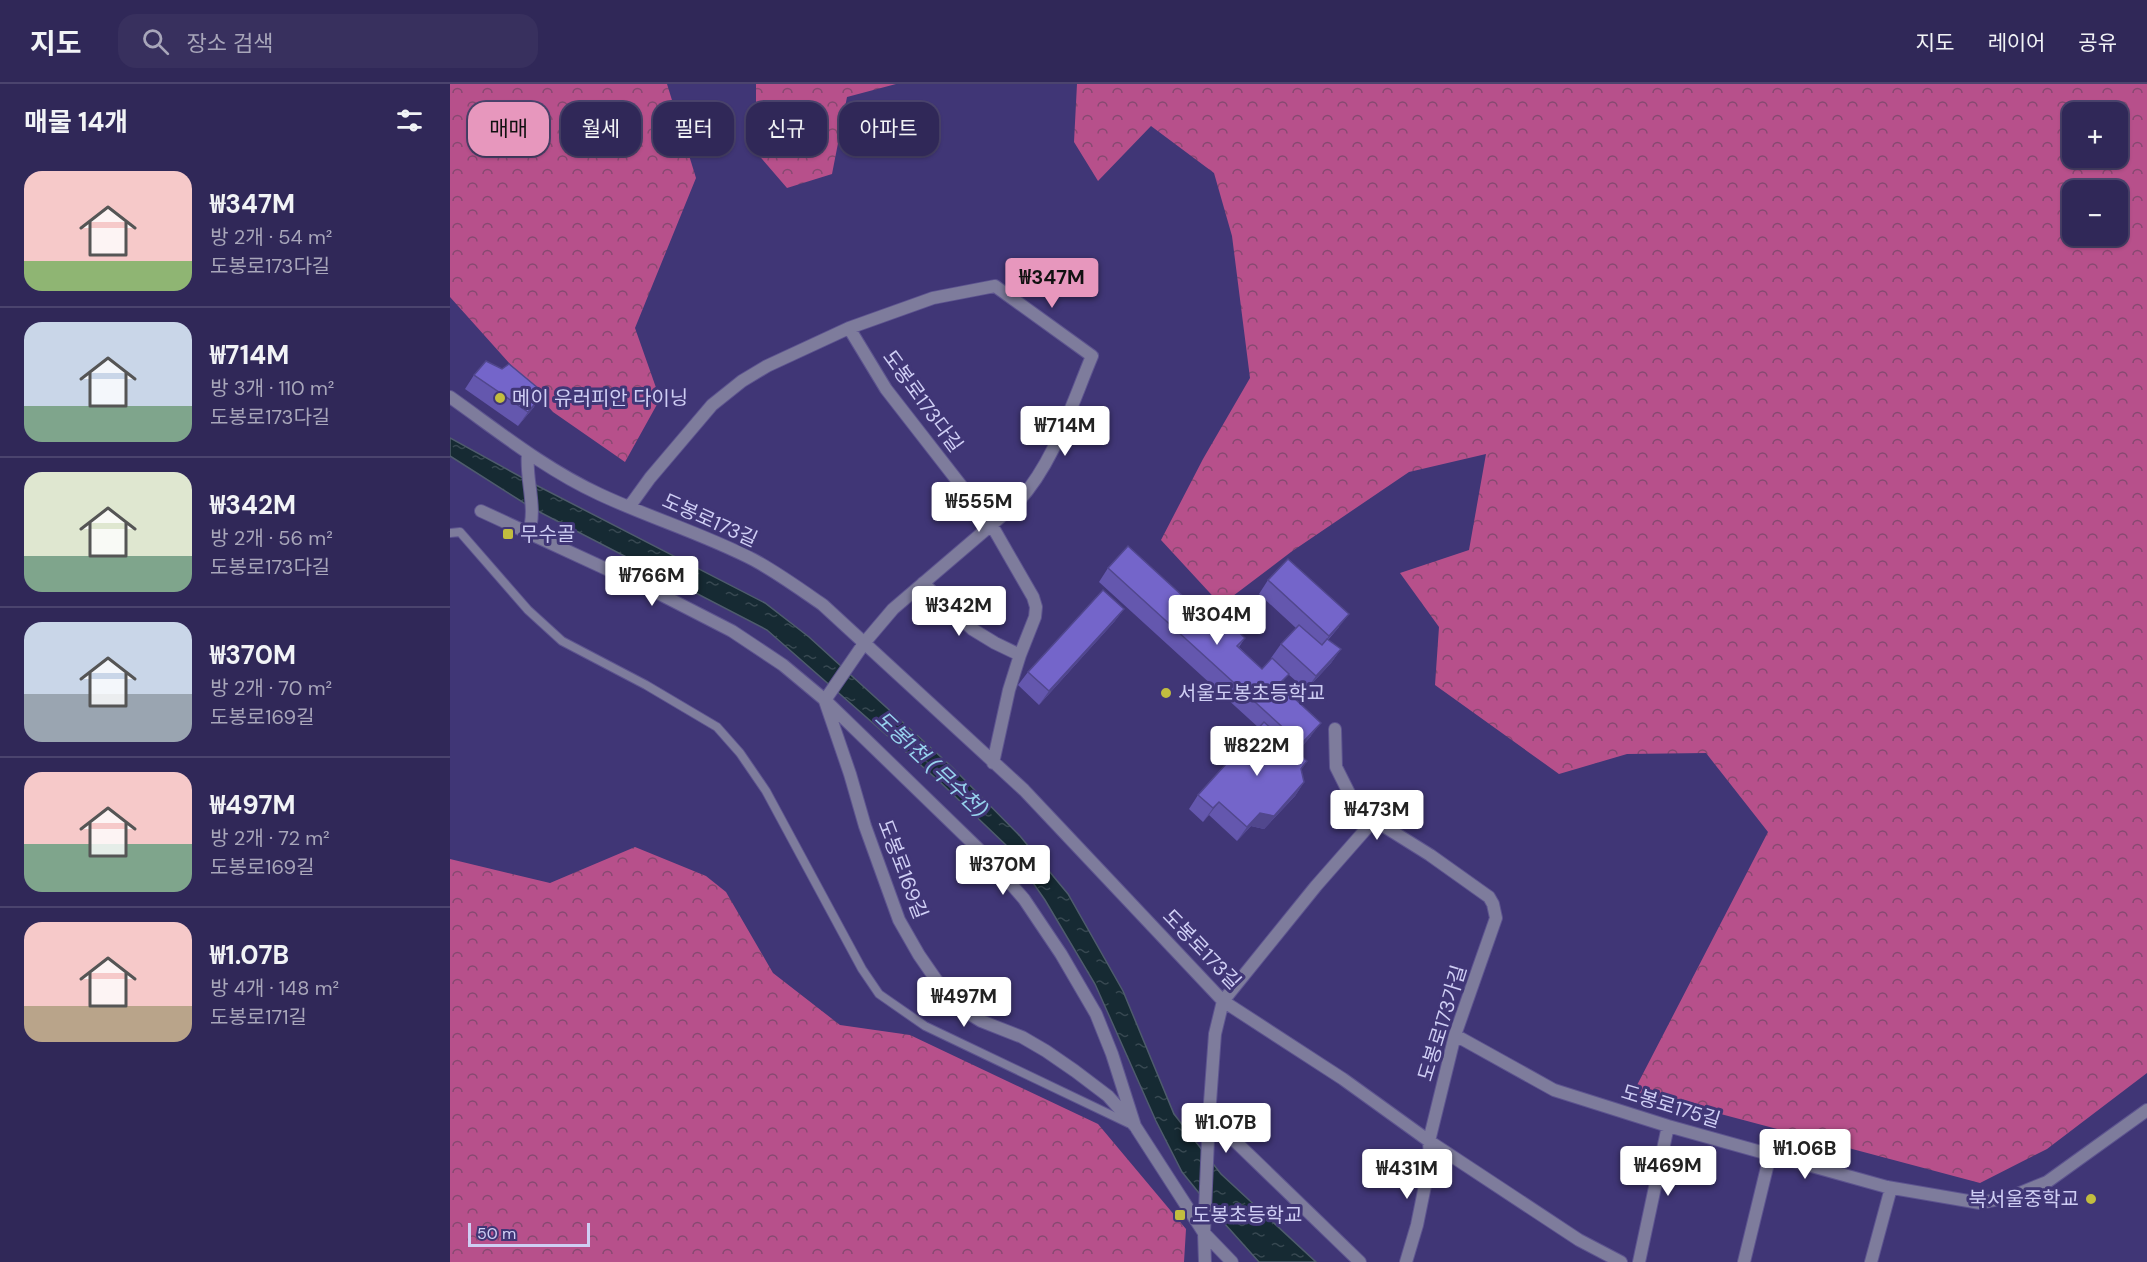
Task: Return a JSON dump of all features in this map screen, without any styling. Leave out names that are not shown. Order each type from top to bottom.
[{"type":"street","points":[[629,507],[698,420],[726,393],[767,366],[849,328],[933,298],[995,286],[1092,356],[1042,471],[1033,485],[1017,503],[893,609],[862,646],[826,697]]},
{"type":"street","name":"도봉로173다길","points":[[849,328],[886,389],[991,524],[1025,581],[1036,607],[1035,617],[1009,690],[993,763]]},
{"type":"street","points":[[450,397],[527,458],[530,529]]},
{"type":"street","name":"도봉로173길","points":[[527,458],[629,507],[753,560],[823,605],[862,646],[1039,806],[1223,1001],[1343,1079],[1429,1141],[1579,1240],[1621,1262]]},
{"type":"street","name":"도봉로169길","points":[[482,511],[530,529],[732,631],[826,697],[976,846],[1024,899],[1061,954],[1096,1014],[1112,1054],[1135,1126]]},
{"type":"street","points":[[923,584],[972,629],[1020,655]]},
{"type":"street","name":"도봉로169길","points":[[826,697],[865,826],[898,920],[946,994],[960,1008],[981,1021],[1022,1037],[1075,1071],[1108,1096],[1135,1126],[1204,1229],[1232,1262]]},
{"type":"street","points":[[1205,1262],[1204,1229],[1209,1116],[1215,1034],[1223,1001],[1316,886],[1374,820],[1350,795],[1340,778],[1336,767],[1335,729]]},
{"type":"street","name":"도봉로173가길","points":[[1374,820],[1430,855],[1489,897],[1496,918],[1455,1035],[1429,1141],[1428,1172],[1417,1225],[1406,1262]]},
{"type":"street","name":"도봉로175길","points":[[1455,1035],[1554,1090],[1668,1126],[1891,1188],[1980,1203],[2010,1197],[2047,1182],[2147,1110]]},
{"type":"street","points":[[1209,1116],[1360,1262]]},
{"type":"street","points":[[1639,1262],[1668,1126]]},
{"type":"street","points":[[1744,1262],[1770,1155]]},
{"type":"street","points":[[1871,1262],[1891,1188]]},
{"type":"lane","points":[[450,533],[460,532],[528,610],[562,641],[646,685],[717,726],[740,753],[766,791],[862,969],[879,994],[925,1026],[1135,1126]]},
{"type":"green space","points":[[450,84],[667,84],[673,102],[653,102],[653,156],[689,156],[696,178],[635,328],[660,399],[625,462],[553,412],[450,297]]},
{"type":"green space","points":[[756,84],[896,84],[847,97],[846,102],[839,102],[839,138],[832,174],[787,188],[759,156],[827,156],[827,102],[756,102]]},
{"type":"green space","points":[[1077,84],[2147,84],[2147,1073],[2047,1149],[1980,1183],[1634,1091],[1768,832],[1706,753],[1627,754],[1559,774],[1435,685],[1439,627],[1400,573],[1469,550],[1486,454],[1409,472],[1291,552],[1221,605],[1161,540],[1203,459],[1250,378],[1232,236],[1214,173],[1151,126],[1098,181],[1074,142]]},
{"type":"green space","points":[[635,847],[706,876],[726,892],[773,973],[840,1025],[910,1035],[1098,1124],[1186,1229],[1184,1262],[450,1262],[450,859],[550,883]]},
{"type":"water","name":"도봉1천 (무수천)","points":[[450,438],[532,483],[765,603],[809,637],[952,767],[1020,836],[1068,894],[1123,991],[1174,1114],[1221,1174],[1316,1262],[1259,1262],[1182,1172],[1156,1121],[1095,984],[1045,900],[1008,847],[940,782],[767,630],[532,508],[450,456]]},
{"type":"building","points":[[486,361],[502,369],[509,364],[544,393],[528,412],[474,375]]},
{"type":"building","points":[[1128,546],[1221,631],[1229,623],[1245,638],[1237,646],[1262,669],[1272,658],[1289,674],[1279,684],[1321,723],[1301,744],[1108,568]]},
{"type":"building","points":[[1288,559],[1349,614],[1329,636],[1268,580]]},
{"type":"building","points":[[1103,590],[1124,609],[1049,691],[1028,672]]},
{"type":"building","points":[[1299,625],[1322,645],[1327,639],[1341,649],[1316,676],[1281,644]]},
{"type":"building","points":[[1264,722],[1307,761],[1301,769],[1304,782],[1274,816],[1260,813],[1247,827],[1219,802],[1213,808],[1198,795]]},
{"type":"place","name":"메이 유러피안 다이닝","points":[[500,398]]},
{"type":"place","name":"무수골","points":[[508,534]]},
{"type":"place","name":"서울도봉초등학교","points":[[1166,693]]},
{"type":"place","name":"북서울중학교","points":[[2091,1199]]},
{"type":"place","name":"도봉초등학교","points":[[1180,1215]]}]
